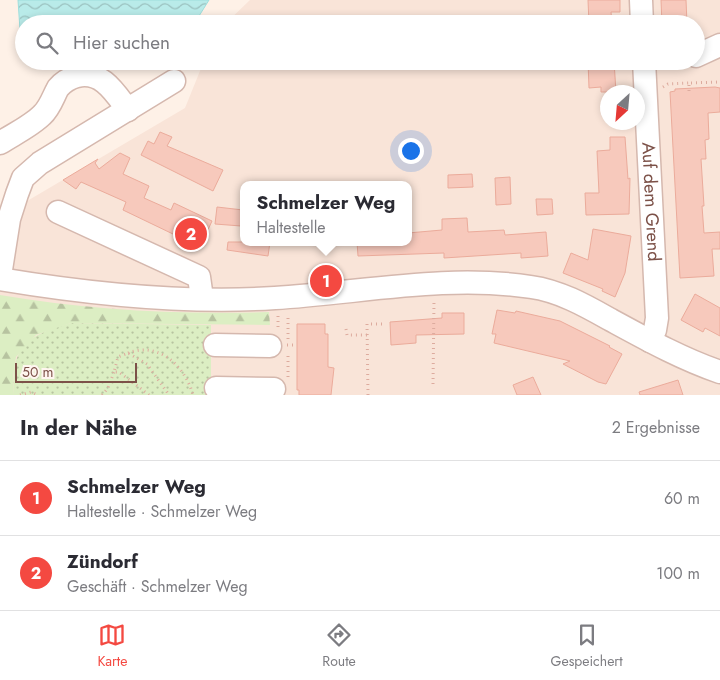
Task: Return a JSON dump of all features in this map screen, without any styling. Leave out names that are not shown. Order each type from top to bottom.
[{"type":"street","points":[[641,0],[642,15]]},
{"type":"street","points":[[705,52],[720,45]]},
{"type":"street","name":"Auf dem Grend","points":[[646,70],[657,318],[655,330],[650,341]]},
{"type":"street","points":[[0,143],[42,115],[59,87],[67,79],[77,76],[87,74],[98,77],[109,86],[128,110]]},
{"type":"street","points":[[174,81],[40,163],[23,178],[10,219],[0,277],[55,288],[118,294],[202,298],[274,298],[434,285],[499,283],[541,289],[580,303],[650,341],[720,372]]},
{"type":"street","points":[[58,212],[199,277],[202,298]]},
{"type":"street","points":[[215,345],[270,346]]},
{"type":"street","points":[[216,388],[274,389]]},
{"type":"path","points":[[646,90],[662,90],[668,84],[720,82]]},
{"type":"path","points":[[689,83],[689,91]]},
{"type":"path","points":[[433,384],[434,285]]},
{"type":"path","points":[[368,395],[367,324],[383,324]]},
{"type":"path","points":[[346,329],[347,335],[367,335]]},
{"type":"path","points":[[102,395],[108,388],[118,357],[140,348],[168,358],[186,377],[193,395]]},
{"type":"path","points":[[128,353],[147,364],[169,395]]},
{"type":"path","points":[[114,372],[119,372],[149,395]]},
{"type":"path","points":[[20,395],[31,392],[38,395]]},
{"type":"shaded area","points":[[250,0],[720,0],[720,395],[0,395],[0,217],[185,108],[200,70],[705,70],[705,15],[234,15]]},
{"type":"green space","points":[[0,295],[100,308],[202,313],[269,312],[270,325],[71,323],[36,335],[16,357],[13,376],[14,395],[0,395]]},
{"type":"green space","points":[[71,323],[211,325],[211,395],[14,395],[13,378],[15,365],[24,345],[43,332]]},
{"type":"water","points":[[18,0],[209,0],[200,15],[19,15]]},
{"type":"building","points":[[588,0],[620,0],[620,12],[611,12],[611,15],[589,15]]},
{"type":"building","points":[[661,0],[686,0],[687,15],[662,15]]},
{"type":"building","points":[[588,70],[615,70],[616,85],[600,85],[600,87],[589,88]]},
{"type":"building","points":[[720,88],[720,112],[708,113],[709,139],[705,140],[706,159],[701,159],[704,206],[702,206],[704,233],[720,232],[720,249],[712,249],[714,276],[680,278],[670,92],[675,91],[675,89]]},
{"type":"building","points":[[160,132],[172,137],[167,146],[223,170],[213,191],[141,155],[148,141],[154,144]]},
{"type":"building","points":[[610,137],[625,137],[628,179],[630,178],[629,214],[586,215],[585,193],[599,193],[597,151],[610,150]]},
{"type":"building","points":[[120,153],[130,158],[123,174],[149,186],[144,198],[171,210],[174,203],[212,221],[200,247],[123,210],[126,202],[81,182],[76,189],[63,180],[98,159],[95,163],[99,169]]},
{"type":"building","points":[[472,174],[473,187],[448,188],[448,175]]},
{"type":"building","points":[[510,177],[511,204],[496,205],[495,178]]},
{"type":"building","points":[[536,199],[552,199],[553,214],[537,215]]},
{"type":"building","points":[[217,207],[240,210],[240,226],[215,224]]},
{"type":"building","points":[[467,218],[468,232],[504,230],[505,235],[546,232],[548,256],[521,258],[521,253],[444,258],[444,253],[358,256],[357,246],[412,246],[412,233],[442,230],[442,219]]},
{"type":"building","points":[[593,229],[631,236],[625,273],[615,297],[602,291],[603,289],[563,273],[571,253],[588,260]]},
{"type":"building","points":[[228,242],[240,242],[240,246],[269,246],[268,256],[227,250]]},
{"type":"building","points":[[695,294],[720,308],[720,336],[705,328],[703,332],[681,320]]},
{"type":"building","points":[[497,310],[515,313],[516,311],[560,321],[622,354],[606,384],[598,382],[563,364],[570,361],[494,343],[496,334],[492,334]]},
{"type":"building","points":[[442,313],[464,313],[464,334],[416,335],[416,343],[391,345],[390,322],[442,318]]},
{"type":"building","points":[[297,324],[325,324],[325,334],[328,334],[328,367],[334,368],[331,395],[299,395],[299,390],[297,390]]},
{"type":"building","points":[[533,377],[541,395],[517,395],[513,385]]},
{"type":"building","points":[[678,380],[683,395],[640,395],[639,392]]},
{"type":"place","name":"Zündorf","points":[[191,234]]},
{"type":"place","name":"Schmelzer Weg","points":[[326,281]]}]
